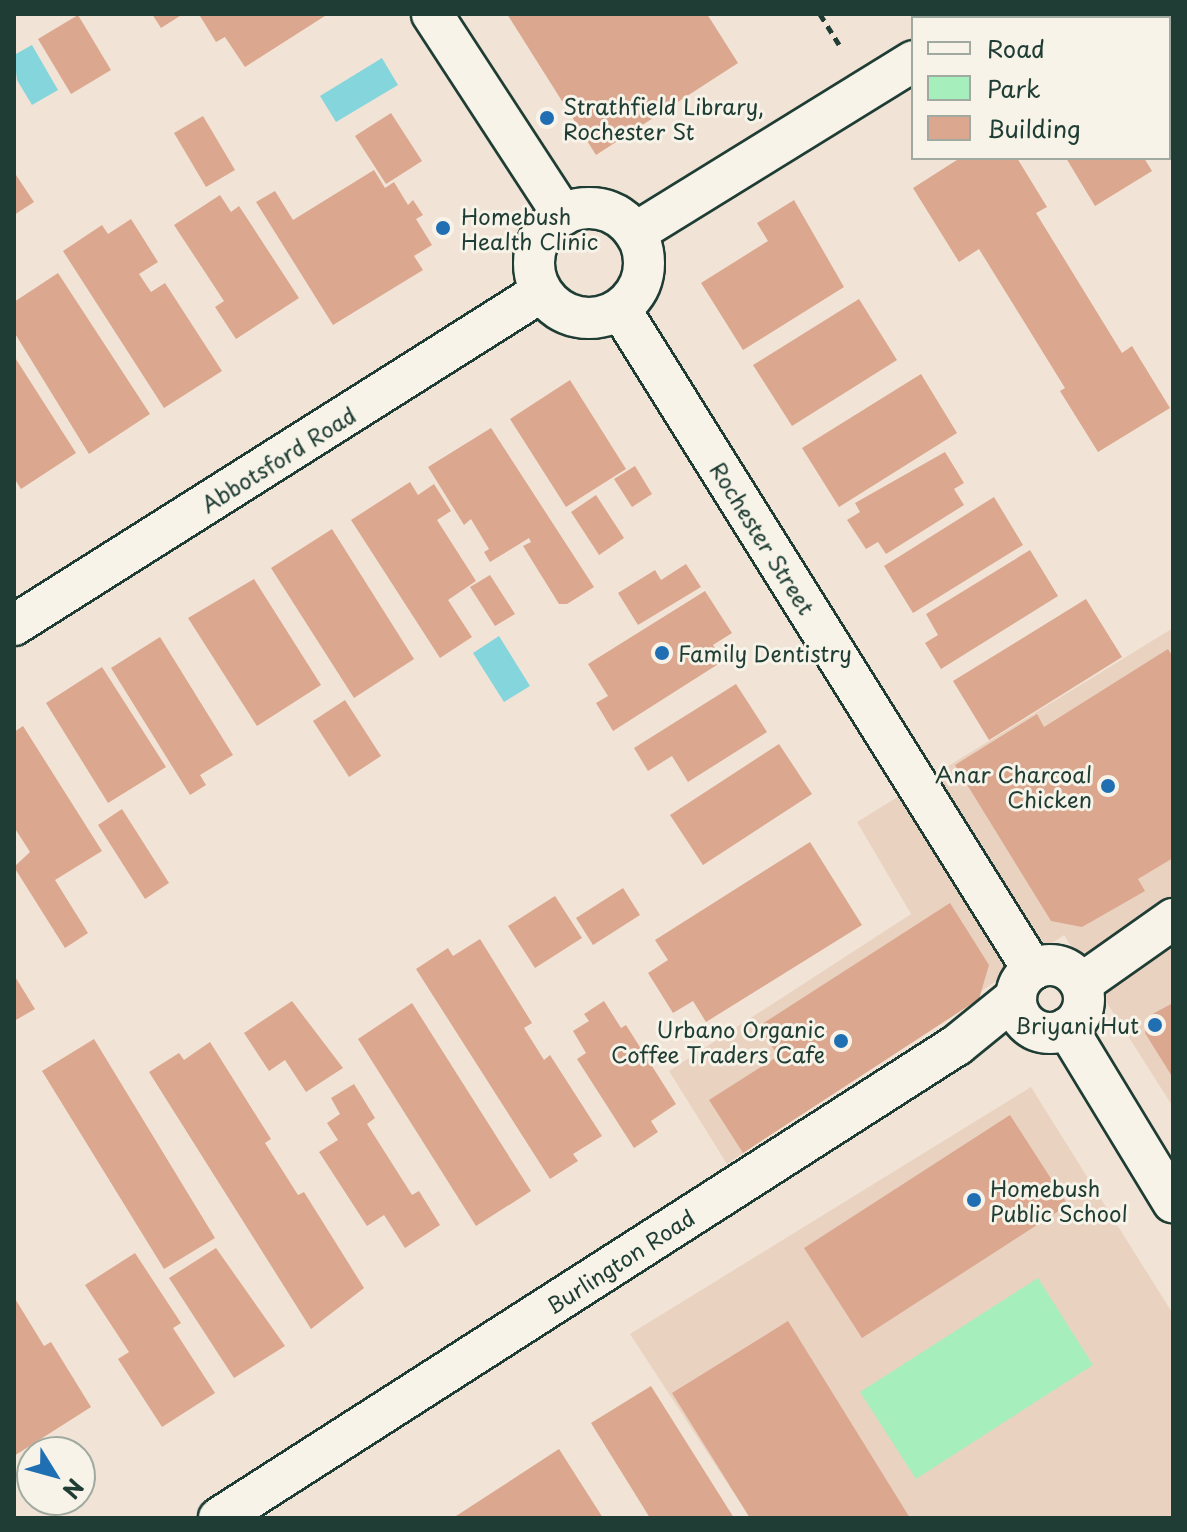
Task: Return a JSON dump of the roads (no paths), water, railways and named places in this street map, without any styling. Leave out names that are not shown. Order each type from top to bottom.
[{"type":"street","points":[[432,14],[563,215]]},
{"type":"street","points":[[635,233],[911,62]]},
{"type":"street","points":[[595,208],[624,220],[635,233],[644,265],[633,298],[620,309],[586,319],[553,306],[541,292],[535,275],[537,249],[549,225],[563,215],[595,208]]},
{"type":"street","name":"Abbotsford Road","points":[[14,625],[541,292]]},
{"type":"street","name":"Rochester Street","points":[[620,309],[1025,983]]},
{"type":"street","points":[[1081,984],[1173,919]]},
{"type":"street","points":[[1055,966],[1081,984],[1084,1004],[1067,1028],[1037,1031],[1021,1018],[1025,983],[1055,966]]},
{"type":"street","name":"Burlington Road","points":[[219,1518],[957,1045],[1025,983]]},
{"type":"street","points":[[1067,1028],[1173,1202]]},
{"type":"water","points":[[32,45],[58,90],[32,105],[17,80],[14,55]]},
{"type":"water","points":[[382,58],[398,85],[336,122],[320,96]]},
{"type":"water","points":[[499,636],[530,686],[504,702],[473,653]]},
{"type":"place","name":"Strathfield Library, Rochester St","points":[[547,118]]},
{"type":"place","name":"Homebush Health Clinic","points":[[443,228]]},
{"type":"place","name":"Family Dentistry","points":[[662,653]]},
{"type":"place","name":"Anar Charcoal Chicken","points":[[1108,786]]},
{"type":"place","name":"Briyani Hut","points":[[1155,1025]]},
{"type":"place","name":"Urbano Organic Coffee Traders Cafe","points":[[841,1041]]},
{"type":"place","name":"Homebush Public School","points":[[974,1200]]}]
